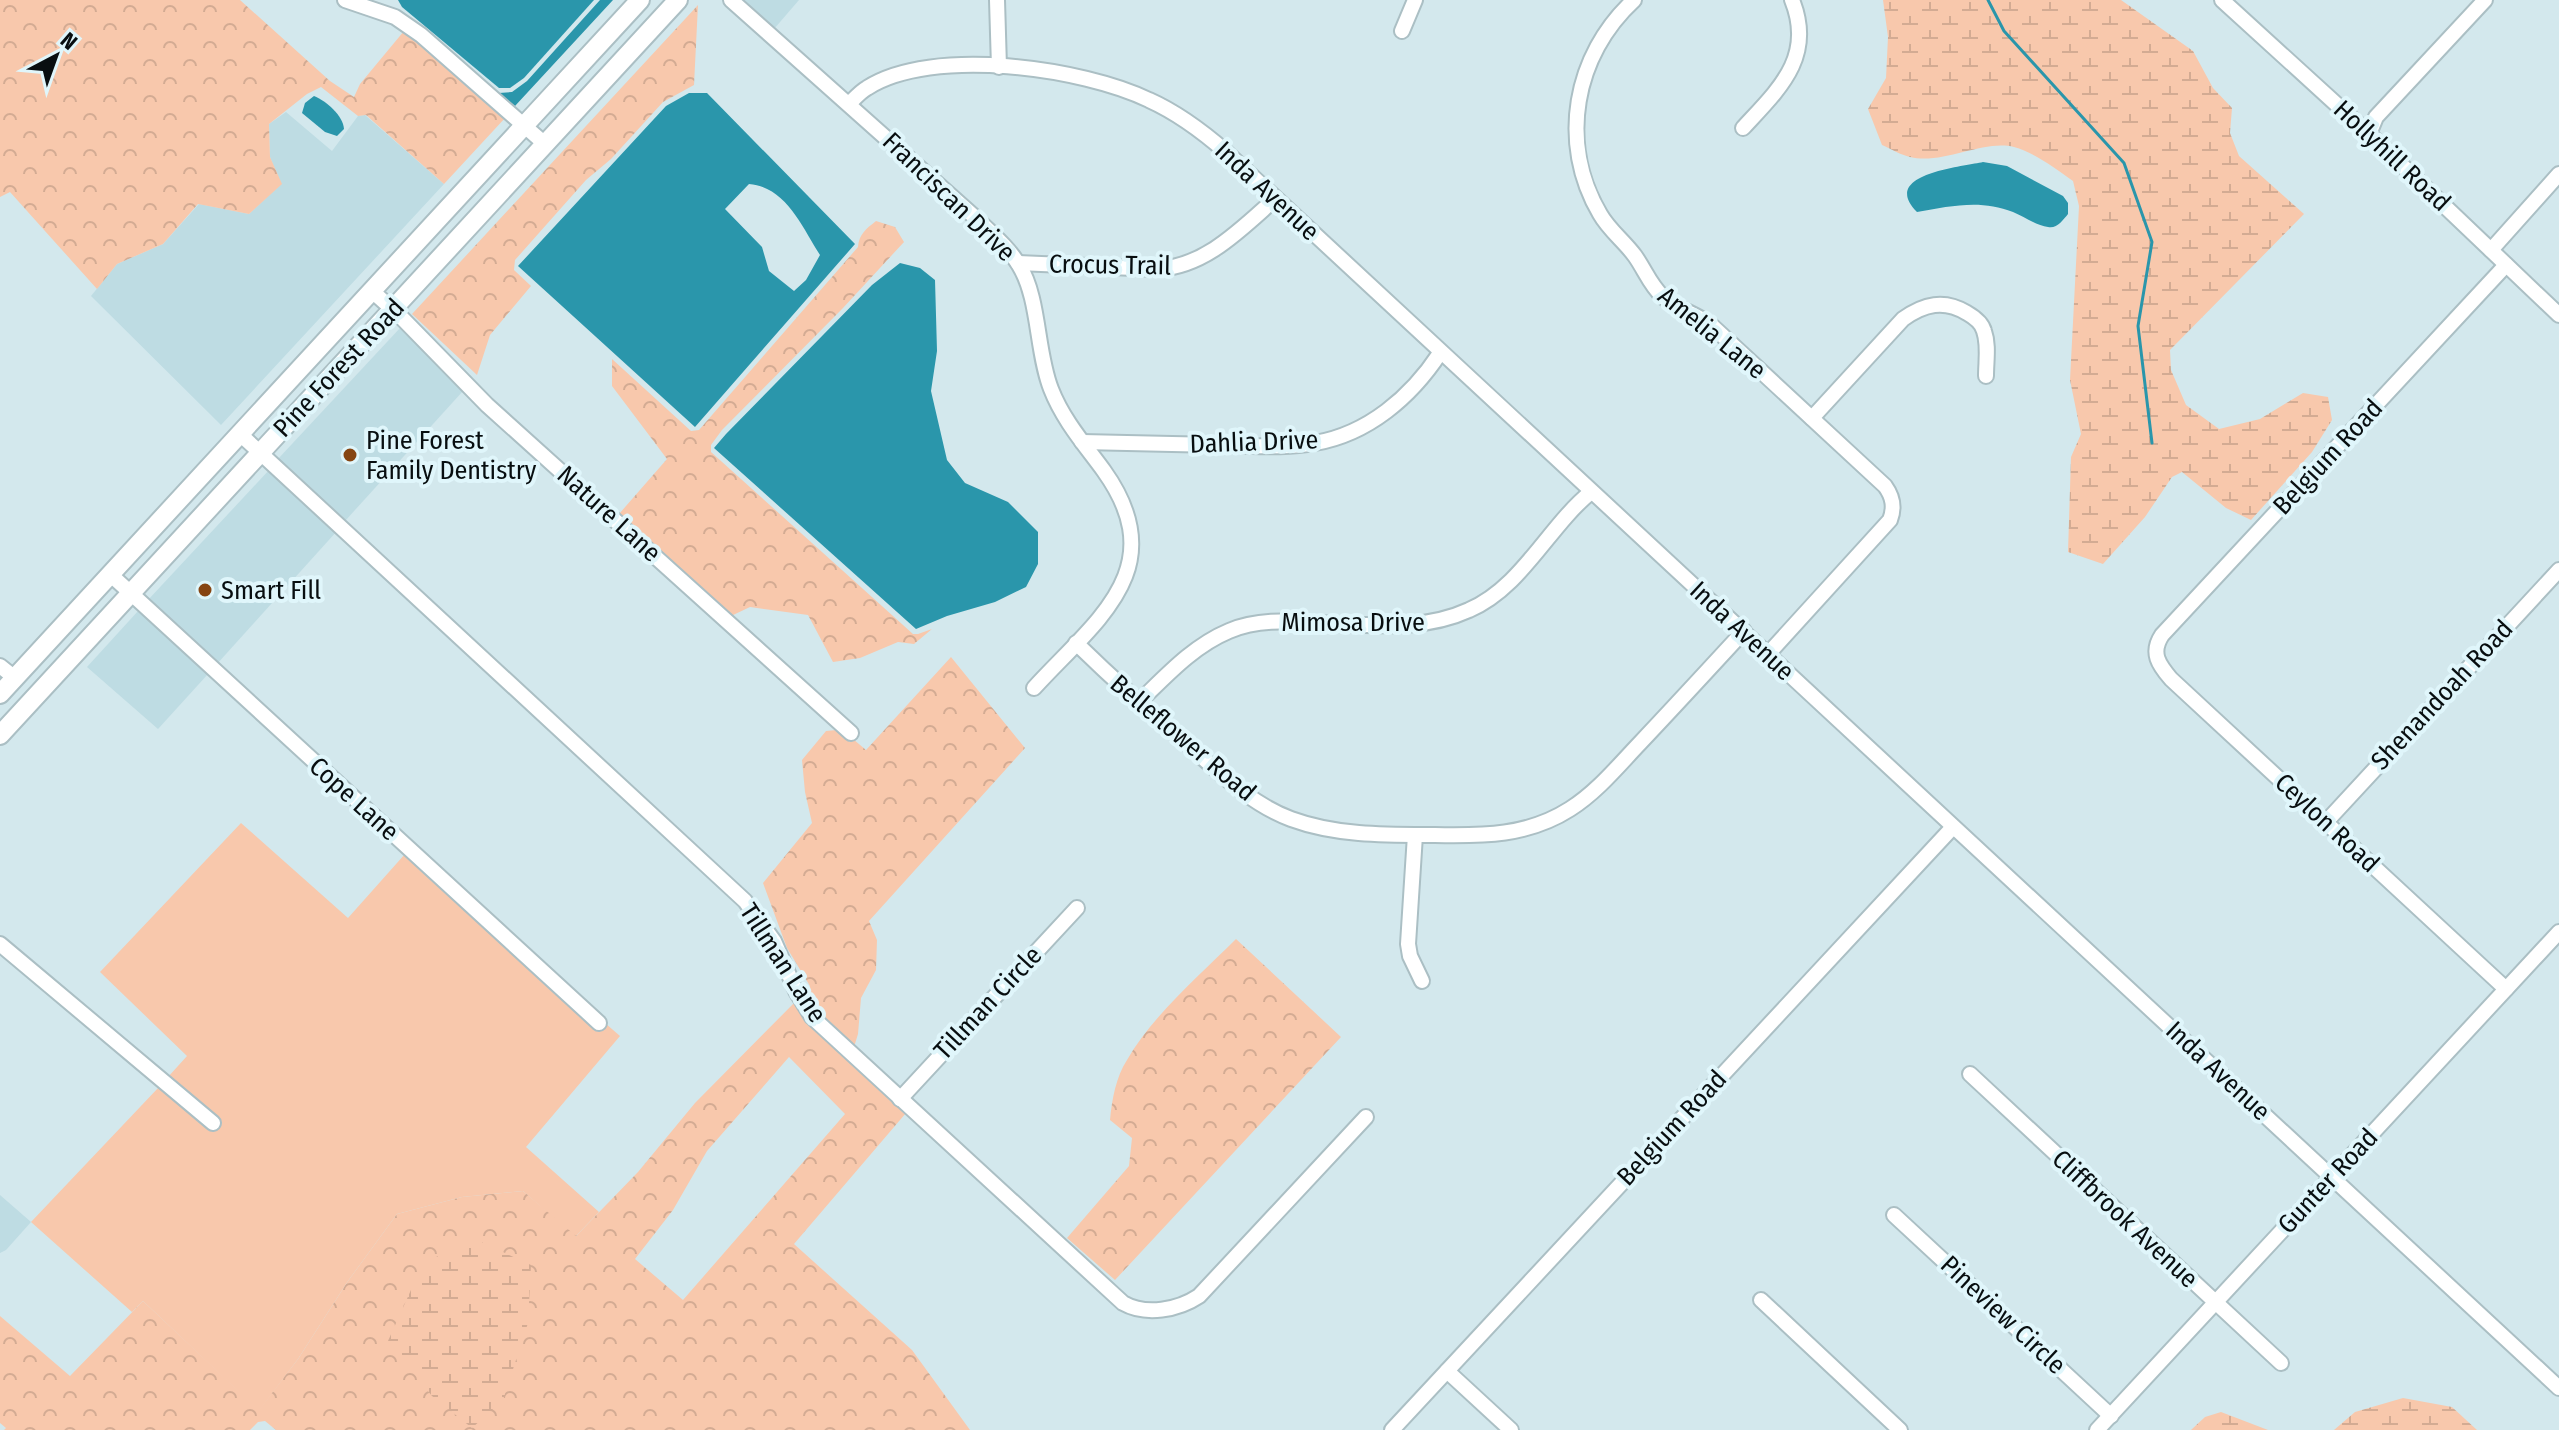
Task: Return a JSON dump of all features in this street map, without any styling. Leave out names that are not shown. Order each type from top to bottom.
[{"type":"main road","name":"Pine Forest Road","points":[[0,694],[640,0]]},
{"type":"main road","name":"Pine Forest Road","points":[[0,735],[678,0]]},
{"type":"street","points":[[345,0],[395,17],[432,44],[545,144]]},
{"type":"street","name":"Franciscan Drive","points":[[731,0],[978,220],[1018,263],[1026,279],[1049,385],[1064,417],[1117,492],[1128,525],[1130,554],[1124,580],[1113,603],[1089,633],[1034,688]]},
{"type":"street","points":[[997,0],[999,67]]},
{"type":"street","points":[[1402,31],[1415,0]]},
{"type":"street","name":"Amelia Lane","points":[[1634,0],[1613,21],[1598,43],[1580,91],[1576,117],[1577,147],[1591,198],[1610,230],[1636,257],[1657,291],[1677,307],[1711,325],[1885,486],[1892,498],[1892,514],[1768,654]]},
{"type":"street","points":[[1743,128],[1776,92],[1794,65],[1799,28],[1792,0]]},
{"type":"street","name":"Hollyhill Road","points":[[2222,0],[2369,134],[2559,315]]},
{"type":"street","points":[[2369,134],[2376,117],[2485,0]]},
{"type":"street","name":"Inda Avenue","points":[[849,104],[866,88],[913,71],[951,65],[999,67],[1071,74],[1121,88],[1174,112],[1209,137],[2559,1388]]},
{"type":"street","points":[[2491,250],[2559,174]]},
{"type":"street","name":"Crocus Trail","points":[[1018,263],[1157,269],[1180,267],[1210,252],[1275,199]]},
{"type":"street","name":"Belgium Road","points":[[2155,652],[2162,635],[2506,265]]},
{"type":"street","name":"Nature Lane","points":[[371,290],[487,405],[851,733]]},
{"type":"street","points":[[1812,418],[1903,319],[1921,307],[1947,305],[1980,323],[1987,343],[1986,376]]},
{"type":"street","name":"Dahlia Drive","points":[[1082,442],[1270,446],[1317,443],[1355,430],[1388,411],[1414,387],[1440,353]]},
{"type":"street","name":"Tillman Lane","points":[[240,434],[745,901],[774,941],[806,1009],[1123,1303],[1135,1308],[1162,1310],[1182,1306],[1199,1296],[1366,1117]]},
{"type":"street","name":"Mimosa Drive","points":[[1139,702],[1202,646],[1239,627],[1301,621],[1415,625],[1450,618],[1472,609],[1520,570],[1560,521],[1591,492]]},
{"type":"street","name":"Shenandoah Road","points":[[2326,822],[2559,570]]},
{"type":"street","name":"Cope Lane","points":[[110,574],[599,1023]]},
{"type":"street","name":"Belleflower Road","points":[[1076,643],[1241,791],[1277,813],[1306,824],[1345,831],[1499,835],[1537,826],[1562,814],[1584,798],[1744,631]]},
{"type":"street","name":"Ceylon Road","points":[[2155,652],[2171,679],[2506,989]]},
{"type":"street","points":[[0,666],[15,678]]},
{"type":"street","name":"Belgium Road","points":[[1392,1430],[1953,827]]},
{"type":"street","points":[[1415,835],[1408,944],[1422,981]]},
{"type":"street","name":"Tillman Circle","points":[[900,1099],[1077,908]]},
{"type":"street","name":"Gunter Road","points":[[2097,1430],[2559,932]]},
{"type":"street","points":[[0,944],[213,1123]]},
{"type":"street","name":"Cliffbrook Avenue","points":[[1970,1074],[2281,1363]]},
{"type":"street","name":"Pineview Circle","points":[[1894,1215],[2111,1416]]},
{"type":"street","points":[[1761,1300],[1900,1430]]},
{"type":"street","points":[[1447,1371],[1511,1430]]},
{"type":"shaded area","points":[[741,0],[799,0],[774,29]]},
{"type":"shaded area","points":[[286,112],[332,151],[358,116],[365,115],[444,184],[221,425],[91,296],[117,264],[163,244],[199,204],[249,214],[281,184],[270,157],[269,124]]},
{"type":"shaded area","points":[[401,327],[463,391],[345,521],[278,459]]},
{"type":"shaded area","points":[[270,469],[337,531],[217,664],[148,600]]},
{"type":"shaded area","points":[[139,610],[208,674],[158,729],[87,667]]},
{"type":"shaded area","points":[[0,1195],[31,1222],[0,1253]]},
{"type":"green space","points":[[0,0],[240,0],[330,81],[354,97],[360,84],[404,31],[506,117],[444,184],[366,115],[358,116],[321,87],[307,94],[269,124],[270,157],[282,184],[249,214],[198,204],[163,244],[117,264],[97,289],[10,192],[0,197]]},
{"type":"green space","points":[[1883,0],[2121,0],[2193,51],[2213,88],[2232,108],[2230,133],[2239,156],[2304,214],[2170,350],[2171,370],[2186,405],[2219,429],[2260,419],[2303,393],[2328,397],[2332,420],[2312,452],[2251,520],[2226,508],[2182,472],[2172,477],[2145,517],[2103,564],[2068,552],[2071,457],[2081,434],[2070,380],[2079,206],[2073,181],[2037,157],[2014,147],[1990,146],[1923,159],[1882,145],[1868,109],[1886,78],[1888,37]]},
{"type":"green space","points":[[698,5],[694,85],[663,102],[611,159],[586,180],[515,260],[514,270],[531,286],[490,335],[477,375],[412,314]]},
{"type":"green space","points":[[876,221],[895,227],[904,242],[711,445],[711,452],[913,634],[932,629],[914,644],[898,642],[860,658],[833,662],[808,615],[750,607],[731,616],[619,514],[667,459],[612,386],[612,359],[691,431],[699,430],[858,247],[861,235]]},
{"type":"green space","points":[[951,657],[1025,748],[869,921],[877,940],[876,970],[861,998],[854,1047],[817,1012],[804,993],[810,986],[787,948],[763,883],[812,823],[802,760],[826,731],[837,730],[850,742],[853,739],[866,750]]},
{"type":"green space","points":[[241,823],[348,918],[405,854],[598,1031],[605,1023],[620,1036],[526,1147],[599,1212],[575,1237],[523,1191],[462,1197],[397,1214],[259,1411],[143,1301],[132,1312],[31,1222],[159,1087],[213,1131],[221,1122],[168,1077],[187,1056],[100,972]]},
{"type":"green space","points":[[1236,939],[1341,1037],[1115,1280],[1067,1238],[1129,1166],[1132,1138],[1110,1120],[1117,1081],[1127,1060],[1150,1028],[1177,996]]},
{"type":"green space","points":[[795,1002],[815,1029],[906,1113],[794,1244],[912,1350],[970,1430],[276,1430],[265,1421],[258,1422],[250,1430],[4,1430],[6,1428],[0,1423],[0,1316],[70,1376],[143,1301],[259,1410],[298,1359],[348,1281],[397,1214],[462,1197],[523,1191],[576,1236],[638,1172],[695,1103]],"holes":[[[789,1057],[845,1114],[683,1300],[635,1259],[673,1210],[707,1151]]]},
{"type":"green space","points":[[481,1242],[531,1265],[528,1323],[503,1400],[472,1428],[432,1396],[388,1341],[424,1261]]},
{"type":"green space","points":[[2403,1398],[2452,1407],[2477,1430],[2334,1430],[2355,1412]]},
{"type":"green space","points":[[2221,1412],[2268,1430],[2191,1430],[2205,1417]]},
{"type":"water","points":[[398,0],[594,0],[524,78],[510,88],[499,88],[402,7]]},
{"type":"water","points":[[600,0],[613,0],[515,106],[499,93],[512,92],[527,81]]},
{"type":"water","points":[[689,93],[707,93],[855,244],[695,427],[518,266],[666,106]],"holes":[[[749,184],[773,192],[792,210],[820,255],[806,280],[794,291],[769,271],[762,247],[725,209]]]},
{"type":"water","points":[[314,96],[329,105],[341,119],[344,129],[337,136],[325,132],[302,113],[305,103]]},
{"type":"water","points":[[1983,162],[2007,166],[2063,196],[2068,203],[2068,214],[2057,225],[2048,227],[1989,206],[1965,205],[1917,212],[1908,199],[1908,189],[1915,181],[1942,170]]},
{"type":"water","points":[[900,263],[920,268],[935,280],[937,351],[931,391],[947,460],[965,483],[1008,502],[1038,532],[1038,564],[1026,587],[995,602],[916,629],[714,448],[872,285]]},
{"type":"waterway","points":[[1988,0],[2004,31],[2124,163],[2152,242],[2138,326],[2152,443]]},
{"type":"place","name":"Pine Forest Family Dentistry","points":[[350,455]]},
{"type":"place","name":"Smart Fill","points":[[205,590]]}]
